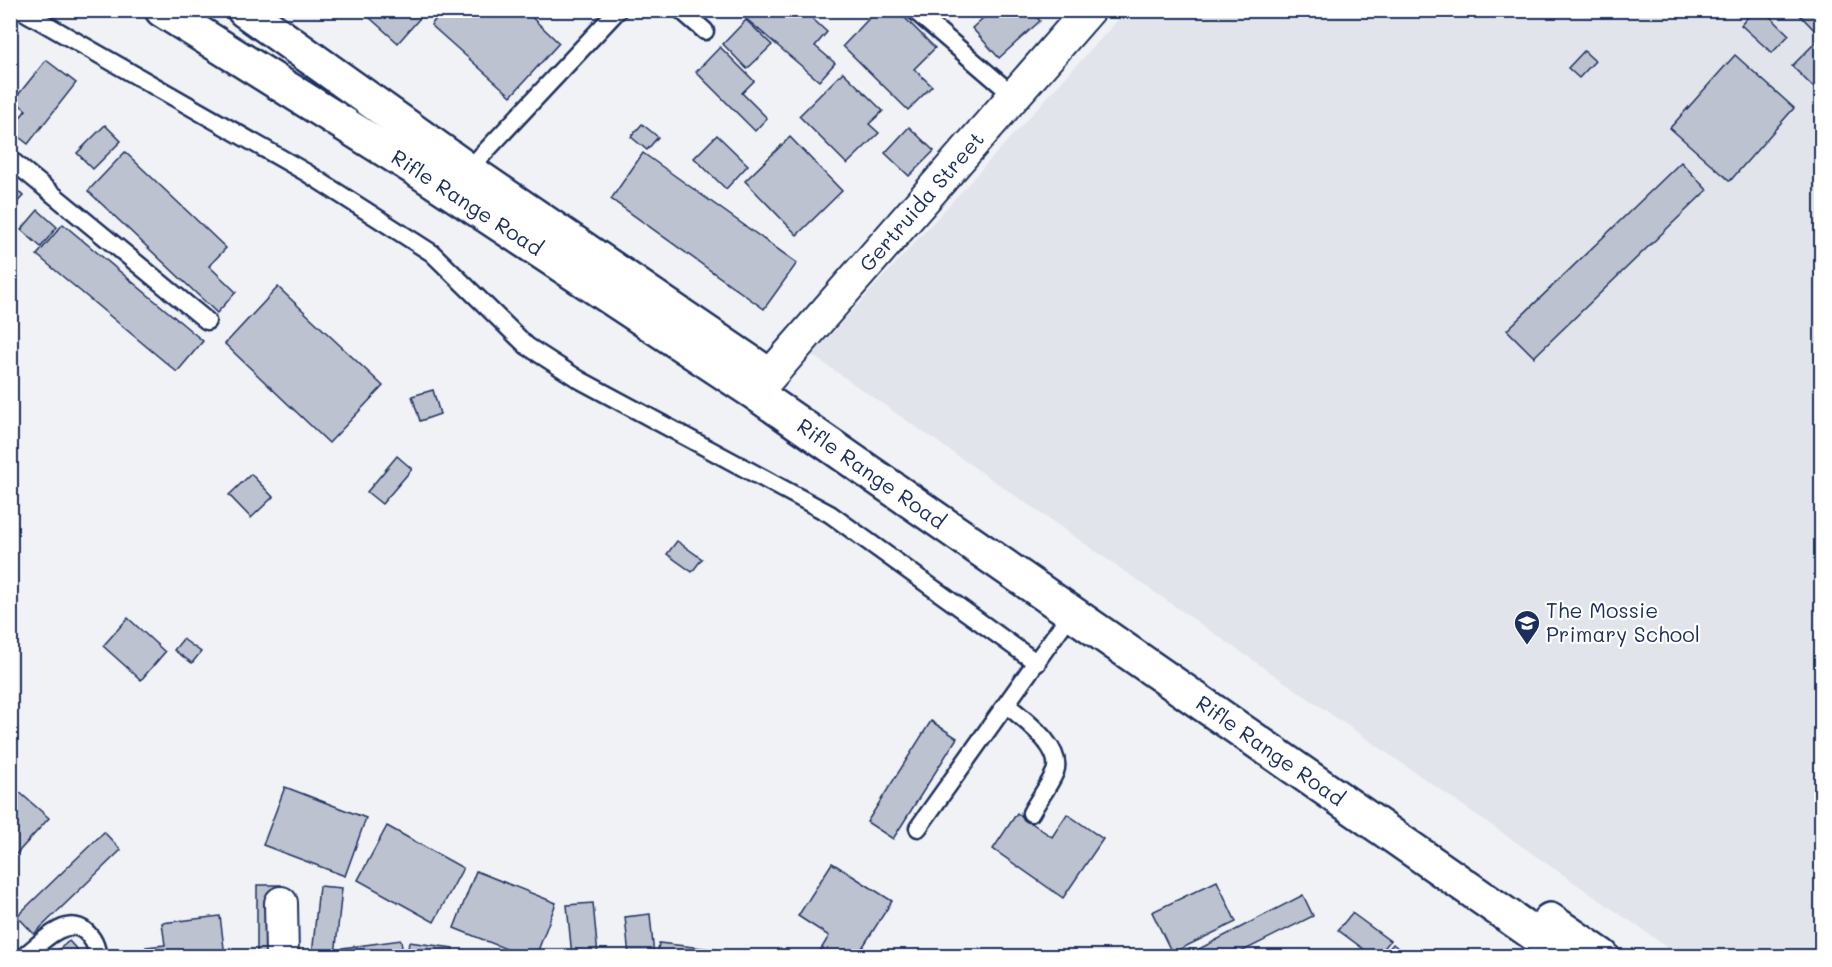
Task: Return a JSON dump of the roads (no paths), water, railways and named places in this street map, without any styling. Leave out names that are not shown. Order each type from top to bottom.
[{"type":"main road","name":"Rifle Range Road","points":[[162,10],[762,385],[1602,957]]},
{"type":"main road","name":"Rifle Range Road","points":[[244,10],[468,170],[1071,613],[1566,957]]},
{"type":"street","name":"Gertruida Street","points":[[762,385],[1089,10]]},
{"type":"street","points":[[281,903],[282,957]]},
{"type":"lane","points":[[21,10],[307,173],[432,253],[527,346],[580,380],[830,514],[1036,663]]},
{"type":"lane","points":[[468,170],[618,10]]},
{"type":"lane","points":[[681,10],[705,31]]},
{"type":"lane","points":[[914,10],[1014,96]]},
{"type":"lane","points":[[10,159],[207,321]]},
{"type":"lane","points":[[918,828],[1071,613]]},
{"type":"lane","points":[[1007,705],[1047,742],[1056,756],[1056,770],[1031,813]]},
{"type":"lane","points":[[24,957],[58,930],[76,926],[88,933],[94,942],[97,957]]},
{"type":"place","name":"The Mossie Primary School","points":[[1527,646]]}]
